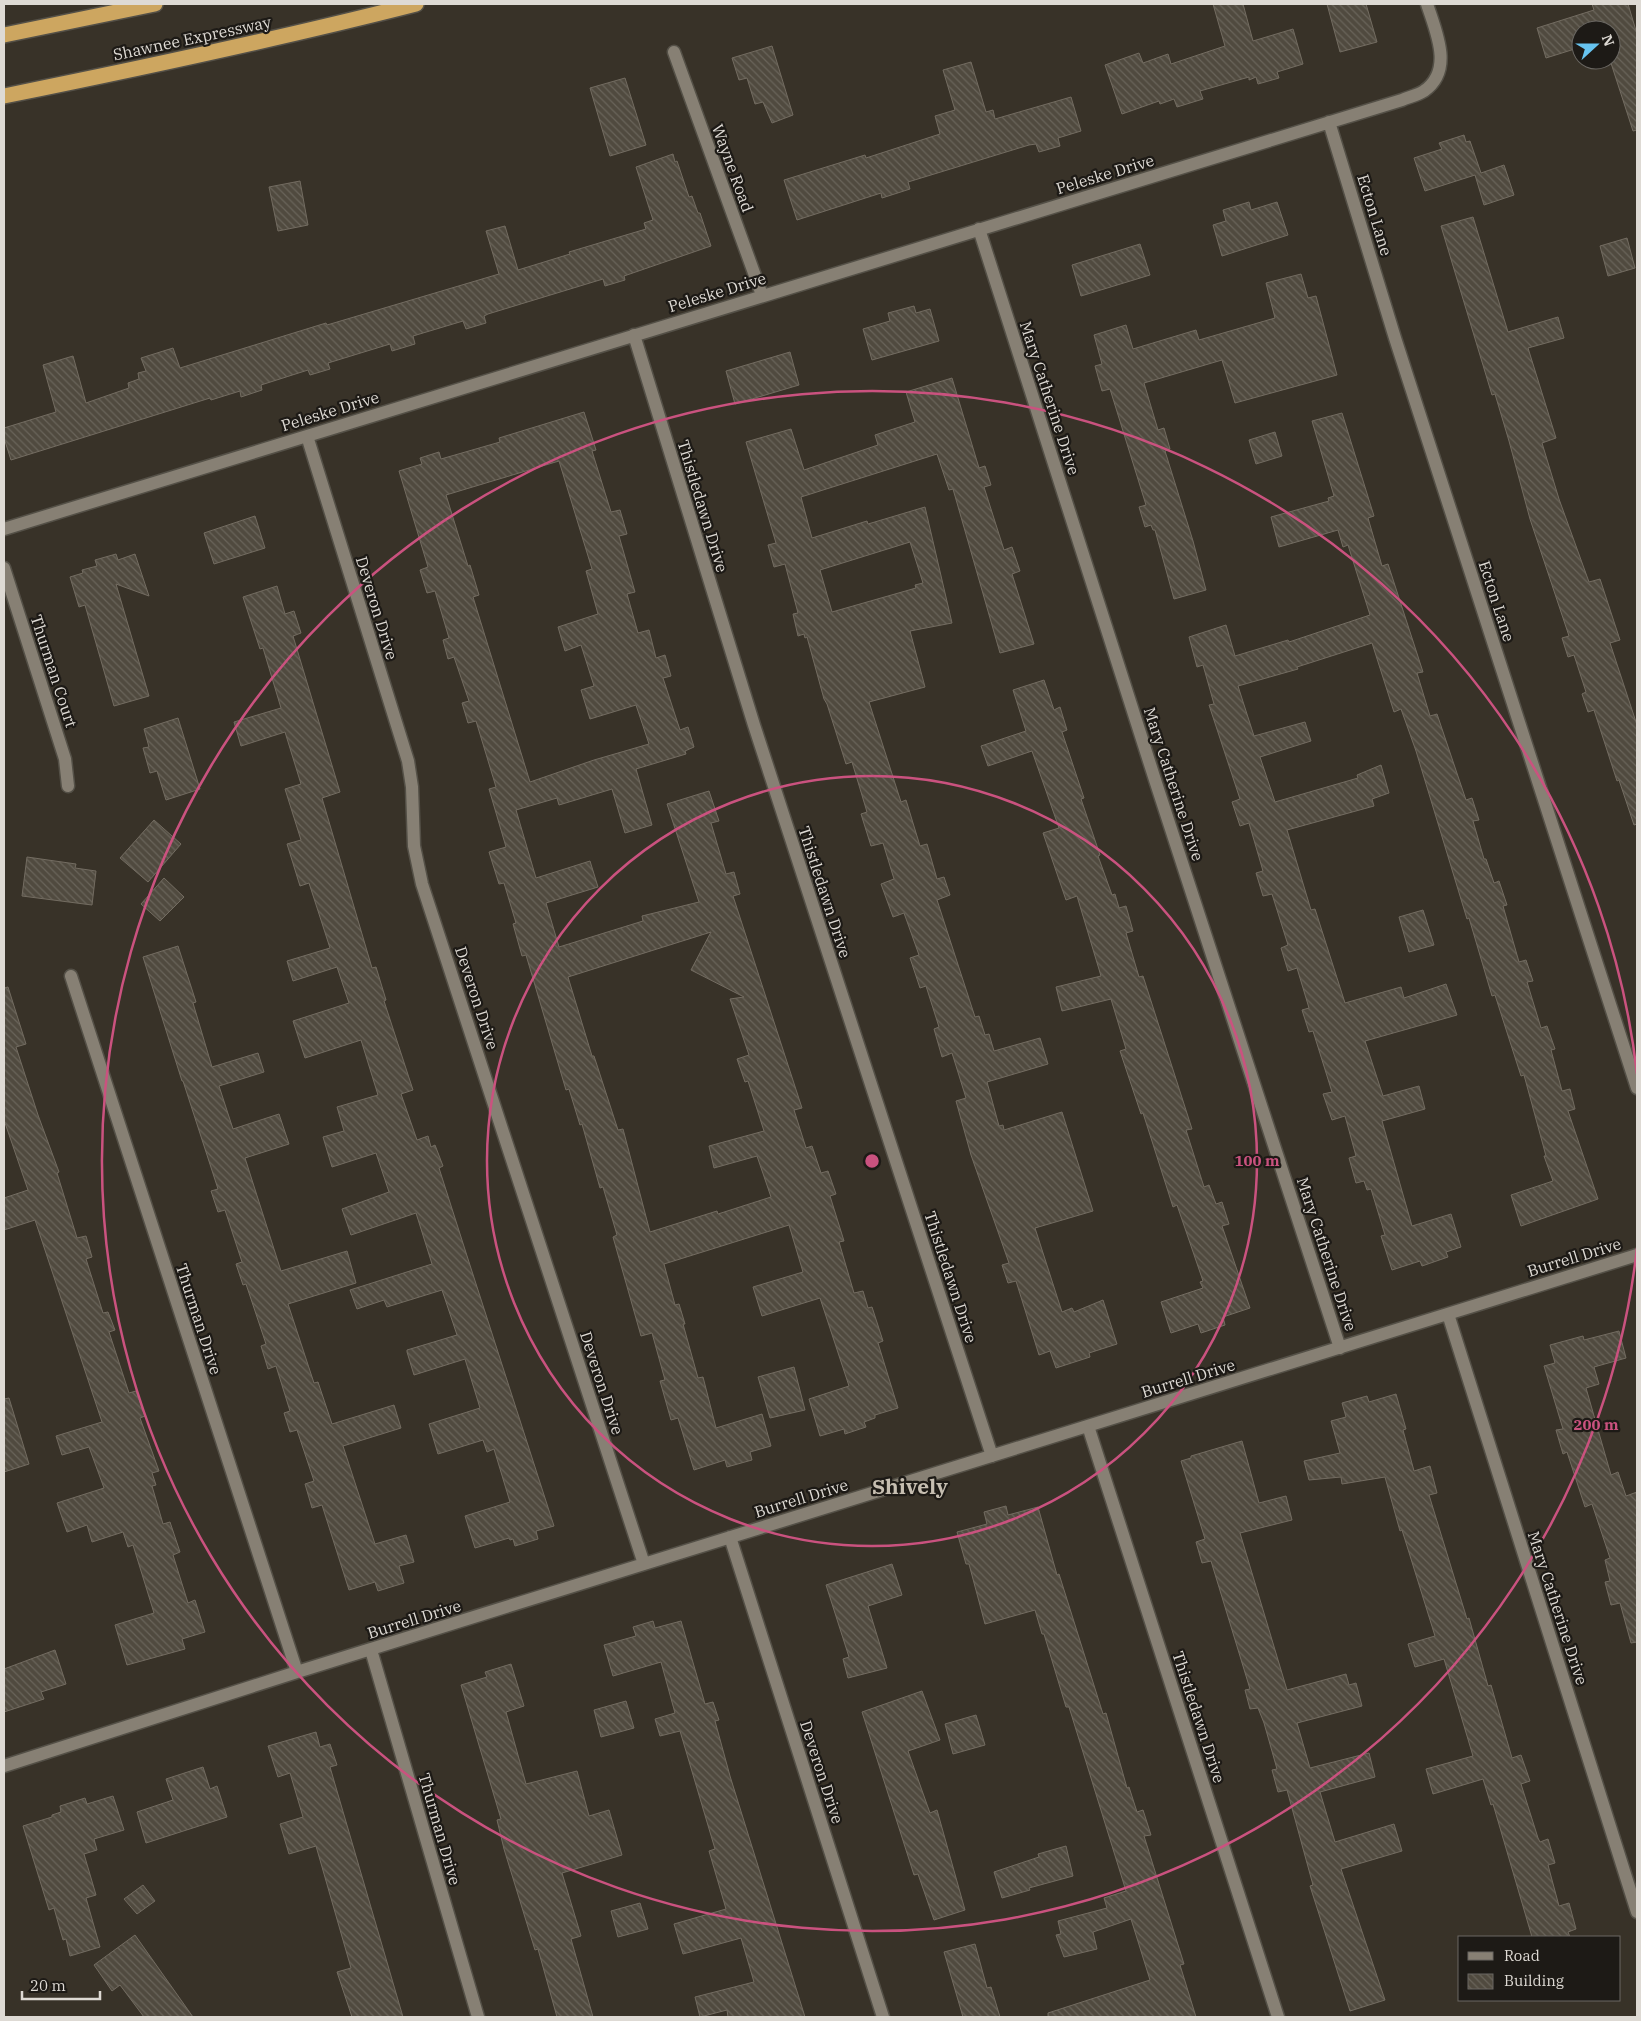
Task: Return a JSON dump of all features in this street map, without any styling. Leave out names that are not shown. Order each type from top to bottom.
[{"type":"highway","points":[[4,35],[155,4]]},
{"type":"highway","name":"Shawnee Expressway","points":[[4,96],[165,63],[416,4]]},
{"type":"street","name":"Peleske Drive","points":[[4,529],[1423,92],[1436,80],[1442,54],[1428,4]]},
{"type":"street","name":"Wayne Road","points":[[674,52],[762,295]]},
{"type":"street","name":"Ecton Lane","points":[[1329,122],[1395,338],[1637,1088]]},
{"type":"street","name":"Mary Catherine Drive","points":[[979,229],[1159,793],[1340,1348]]},
{"type":"street","name":"Thistledawn Drive","points":[[634,335],[757,735],[992,1456]]},
{"type":"street","name":"Deveron Drive","points":[[307,436],[408,761],[412,787],[414,846],[422,884],[644,1564]]},
{"type":"street","name":"Thurman Court","points":[[4,568],[65,759],[68,786]]},
{"type":"street","name":"Thurman Drive","points":[[70,976],[297,1672]]},
{"type":"street","name":"Burrell Drive","points":[[4,1766],[297,1672],[1637,1255]]},
{"type":"street","name":"Mary Catherine Drive","points":[[1448,1314],[1637,1912]]},
{"type":"street","name":"Thistledawn Drive","points":[[1088,1426],[1278,2017]]},
{"type":"street","name":"Deveron Drive","points":[[730,1537],[882,2017]]},
{"type":"street","name":"Thurman Drive","points":[[370,1650],[478,2017]]},
{"type":"building","points":[[1213,4],[1243,4],[1253,41],[1293,29],[1303,64],[1277,72],[1279,78],[1258,84],[1256,77],[1249,80],[1249,77],[1200,91],[1203,99],[1177,107],[1174,99],[1160,104],[1159,101],[1122,114],[1105,65],[1139,53],[1143,63],[1168,54],[1171,64],[1225,46]]},
{"type":"building","points":[[1327,4],[1366,4],[1377,42],[1340,52]]},
{"type":"building","points":[[1592,4],[1628,4],[1637,34],[1637,130],[1633,131],[1613,70],[1621,70],[1621,20],[1571,20],[1571,50],[1546,58],[1537,28],[1594,10]]},
{"type":"building","points":[[772,46],[793,115],[772,123],[763,102],[755,104],[747,78],[739,80],[732,58]]},
{"type":"building","points":[[971,62],[986,112],[993,110],[995,119],[1071,97],[1081,131],[1058,138],[1060,146],[1039,152],[1036,144],[1029,145],[908,182],[910,189],[882,198],[881,193],[797,220],[784,180],[865,155],[866,158],[940,134],[935,116],[955,110],[943,70]]},
{"type":"building","points":[[625,78],[646,145],[610,156],[590,88]]},
{"type":"building","points":[[1464,135],[1466,142],[1470,141],[1481,173],[1504,165],[1514,195],[1484,205],[1475,175],[1425,191],[1414,158],[1442,149],[1439,143]]},
{"type":"building","points":[[673,154],[689,197],[692,196],[698,213],[700,213],[711,246],[624,276],[625,280],[605,286],[603,279],[488,314],[484,316],[486,323],[466,329],[463,321],[413,336],[415,344],[392,351],[390,344],[328,363],[330,369],[310,375],[308,370],[261,385],[262,390],[241,397],[240,391],[211,400],[210,398],[11,460],[4,438],[4,428],[56,412],[43,365],[73,356],[86,403],[129,388],[128,383],[139,379],[138,373],[146,371],[141,358],[173,348],[180,368],[326,323],[327,325],[499,274],[486,231],[505,226],[518,270],[570,254],[569,252],[646,229],[644,223],[653,220],[636,167]]},
{"type":"building","points":[[300,181],[308,225],[278,231],[269,187]]},
{"type":"building","points":[[1249,202],[1251,210],[1277,202],[1288,235],[1222,256],[1213,225],[1226,221],[1223,210]]},
{"type":"building","points":[[1473,217],[1508,332],[1558,317],[1564,338],[1528,348],[1556,438],[1542,443],[1559,499],[1589,582],[1600,579],[1620,640],[1610,643],[1637,725],[1637,824],[1634,825],[1619,780],[1617,781],[1594,710],[1588,712],[1582,694],[1586,692],[1574,655],[1568,657],[1562,638],[1569,636],[1530,519],[1495,394],[1492,395],[1441,226]]},
{"type":"building","points":[[1627,238],[1635,268],[1608,276],[1600,246]]},
{"type":"building","points":[[1140,244],[1150,275],[1081,296],[1072,265]]},
{"type":"building","points":[[1301,274],[1308,298],[1316,296],[1337,375],[1235,403],[1222,360],[1144,383],[1158,430],[1164,428],[1170,449],[1165,451],[1206,590],[1174,599],[1155,530],[1153,530],[1151,525],[1145,527],[1139,507],[1146,505],[1110,389],[1102,391],[1095,366],[1102,364],[1094,335],[1126,325],[1133,349],[1196,330],[1199,340],[1275,318],[1266,283]]},
{"type":"building","points":[[914,306],[916,313],[930,309],[939,341],[872,360],[863,329],[890,321],[888,313]]},
{"type":"building","points":[[790,352],[799,385],[735,404],[726,371]]},
{"type":"building","points":[[952,378],[979,468],[985,466],[991,485],[984,487],[1004,550],[1012,547],[1020,571],[1012,574],[1034,644],[1000,653],[953,489],[949,490],[937,454],[801,497],[812,538],[867,521],[868,524],[925,507],[952,623],[910,631],[925,687],[869,702],[901,802],[906,800],[920,846],[927,844],[937,879],[944,877],[950,895],[937,900],[975,1017],[979,1016],[985,1035],[989,1034],[994,1051],[1040,1038],[1048,1064],[987,1082],[999,1126],[1003,1125],[1004,1130],[1062,1112],[1093,1211],[1035,1228],[1062,1312],[1072,1308],[1074,1312],[1103,1300],[1117,1344],[1089,1353],[1090,1357],[1056,1368],[1050,1351],[1039,1355],[1016,1281],[1008,1283],[1002,1265],[1009,1263],[971,1155],[956,1101],[966,1098],[952,1053],[942,1057],[934,1029],[939,1027],[926,986],[920,988],[910,958],[919,955],[904,913],[893,917],[881,884],[894,879],[883,843],[871,846],[861,814],[867,812],[852,762],[846,764],[824,699],[807,637],[805,638],[804,634],[798,636],[793,614],[798,613],[785,564],[774,567],[768,545],[776,543],[746,442],[791,429],[804,470],[878,445],[875,435],[915,422],[906,392]],"holes":[[[910,542],[923,583],[915,585],[916,588],[832,612],[820,570]]]},
{"type":"building","points":[[584,412],[596,450],[592,451],[611,512],[620,510],[627,534],[619,536],[635,592],[627,594],[638,633],[649,630],[656,658],[665,655],[671,676],[663,678],[680,730],[688,727],[694,747],[685,751],[686,754],[636,769],[652,825],[625,833],[612,789],[559,805],[557,798],[516,810],[536,878],[590,861],[598,887],[546,903],[559,947],[643,921],[642,916],[699,902],[667,804],[709,791],[719,821],[711,823],[726,874],[734,872],[740,894],[733,896],[802,1108],[794,1110],[806,1148],[812,1146],[821,1173],[828,1171],[836,1194],[830,1196],[844,1241],[839,1242],[854,1293],[863,1291],[868,1308],[872,1307],[883,1341],[878,1343],[898,1408],[875,1415],[875,1418],[864,1422],[866,1427],[845,1434],[844,1429],[820,1436],[809,1399],[849,1386],[820,1298],[762,1316],[753,1287],[803,1272],[789,1225],[664,1264],[675,1305],[679,1304],[685,1324],[683,1324],[698,1378],[703,1377],[716,1428],[762,1414],[771,1446],[750,1452],[752,1460],[727,1467],[725,1460],[694,1470],[678,1418],[671,1420],[660,1381],[665,1380],[652,1333],[641,1336],[613,1237],[617,1235],[603,1187],[600,1188],[582,1124],[580,1125],[569,1089],[566,1090],[526,955],[522,956],[513,924],[516,923],[504,883],[499,884],[489,852],[506,847],[489,789],[496,787],[476,721],[468,723],[462,703],[469,701],[454,657],[448,659],[443,640],[449,638],[435,591],[427,593],[420,570],[428,567],[399,471],[422,464],[420,458],[439,452],[441,459],[500,442],[499,438]],"holes":[[[559,461],[592,569],[586,571],[598,614],[558,627],[565,651],[581,645],[594,686],[581,690],[590,719],[636,705],[649,744],[530,782],[473,597],[479,595],[446,495]],[[711,932],[691,970],[744,997],[730,999],[749,1055],[737,1059],[745,1082],[748,1081],[764,1131],[709,1146],[714,1168],[757,1156],[771,1197],[718,1214],[717,1211],[650,1232],[623,1129],[618,1130],[594,1056],[592,1056],[568,977]]]},
{"type":"building","points":[[1342,413],[1374,516],[1368,518],[1382,566],[1388,564],[1423,672],[1417,673],[1430,716],[1437,714],[1466,800],[1472,798],[1479,820],[1473,821],[1484,859],[1486,859],[1494,883],[1499,881],[1507,905],[1503,906],[1519,962],[1526,960],[1533,981],[1527,982],[1541,1028],[1547,1026],[1555,1049],[1551,1050],[1562,1091],[1570,1089],[1575,1109],[1568,1111],[1598,1199],[1521,1226],[1511,1195],[1553,1181],[1544,1156],[1546,1156],[1524,1075],[1521,1076],[1495,995],[1492,996],[1416,751],[1401,709],[1394,712],[1372,643],[1297,667],[1298,669],[1238,686],[1254,736],[1305,722],[1311,741],[1260,757],[1275,802],[1358,778],[1357,775],[1381,765],[1389,793],[1372,799],[1374,806],[1287,830],[1311,910],[1315,909],[1345,1003],[1401,987],[1404,998],[1446,984],[1457,1015],[1365,1041],[1383,1096],[1419,1086],[1425,1109],[1382,1121],[1412,1226],[1451,1214],[1461,1247],[1446,1252],[1448,1257],[1422,1266],[1420,1261],[1392,1270],[1381,1236],[1385,1235],[1371,1189],[1367,1190],[1364,1181],[1356,1183],[1349,1158],[1356,1156],[1345,1116],[1332,1120],[1323,1094],[1332,1092],[1313,1031],[1309,1032],[1302,1010],[1309,1008],[1297,968],[1288,971],[1281,948],[1288,945],[1272,894],[1263,896],[1256,873],[1263,871],[1249,823],[1240,826],[1232,802],[1240,799],[1209,705],[1214,704],[1203,665],[1197,667],[1189,637],[1226,625],[1235,656],[1288,640],[1289,642],[1370,615],[1348,545],[1343,547],[1338,530],[1279,547],[1271,517],[1329,501],[1328,498],[1334,496],[1312,421]]},
{"type":"building","points":[[1275,432],[1282,456],[1256,464],[1249,440]]},
{"type":"building","points":[[255,516],[265,548],[214,564],[204,533]]},
{"type":"building","points":[[116,554],[118,560],[135,554],[149,596],[116,584],[149,696],[114,706],[85,605],[79,607],[70,577],[83,573],[82,570],[97,566],[95,560]]},
{"type":"building","points":[[277,586],[285,614],[294,611],[301,633],[293,636],[340,792],[322,798],[372,968],[376,967],[386,1000],[384,1001],[413,1090],[401,1094],[417,1140],[428,1136],[431,1147],[435,1145],[443,1166],[439,1168],[554,1526],[536,1531],[538,1539],[515,1546],[513,1539],[510,1540],[509,1538],[475,1548],[465,1516],[510,1502],[494,1449],[487,1452],[483,1440],[438,1454],[429,1424],[480,1408],[465,1359],[414,1375],[407,1352],[407,1350],[457,1335],[442,1290],[387,1307],[384,1300],[357,1309],[350,1290],[432,1264],[416,1213],[351,1235],[342,1209],[389,1192],[376,1153],[332,1167],[323,1137],[344,1131],[337,1107],[378,1095],[361,1040],[305,1058],[293,1021],[349,1003],[337,967],[293,981],[287,961],[330,948],[309,883],[300,886],[287,844],[301,840],[285,789],[301,784],[285,732],[241,746],[234,722],[281,708],[263,648],[260,649],[243,597]]},
{"type":"building","points":[[1044,680],[1054,710],[1060,707],[1067,730],[1062,732],[1084,798],[1081,799],[1100,855],[1098,856],[1112,895],[1115,894],[1119,908],[1126,906],[1133,931],[1126,933],[1139,977],[1143,976],[1192,1129],[1186,1130],[1204,1187],[1209,1185],[1216,1204],[1222,1202],[1229,1224],[1222,1226],[1250,1308],[1223,1317],[1225,1325],[1201,1333],[1198,1324],[1171,1333],[1161,1302],[1203,1288],[1200,1282],[1203,1281],[1177,1205],[1173,1207],[1143,1113],[1141,1114],[1120,1051],[1126,1049],[1111,999],[1062,1011],[1056,987],[1101,976],[1077,896],[1066,900],[1043,833],[1059,828],[1032,751],[988,766],[981,746],[1026,731],[1013,690]]},
{"type":"building","points":[[178,718],[200,789],[166,800],[157,771],[150,773],[143,748],[149,747],[144,729]]},
{"type":"building","points":[[154,820],[181,844],[148,882],[120,858]]},
{"type":"building","points":[[27,857],[76,864],[75,868],[96,871],[92,905],[22,896]]},
{"type":"building","points":[[164,878],[184,897],[160,921],[141,904]]},
{"type":"building","points":[[1423,910],[1434,945],[1409,952],[1399,917]]},
{"type":"building","points":[[178,946],[196,1002],[193,1003],[212,1067],[258,1053],[264,1072],[219,1086],[233,1129],[279,1114],[289,1144],[245,1158],[281,1271],[347,1251],[356,1283],[288,1304],[314,1383],[318,1382],[332,1424],[394,1405],[401,1428],[343,1446],[375,1544],[406,1535],[414,1562],[399,1566],[404,1583],[378,1591],[375,1582],[349,1590],[322,1505],[312,1508],[305,1484],[314,1481],[297,1430],[290,1432],[284,1413],[290,1411],[276,1366],[268,1369],[261,1346],[266,1344],[246,1284],[243,1285],[236,1264],[242,1262],[225,1210],[218,1212],[211,1191],[218,1189],[143,957]]},
{"type":"building","points":[[8,987],[26,1044],[16,1047],[59,1172],[57,1173],[77,1238],[86,1236],[92,1257],[86,1259],[103,1313],[108,1312],[115,1330],[109,1332],[129,1393],[136,1391],[145,1416],[140,1418],[159,1471],[152,1473],[156,1485],[152,1486],[163,1524],[170,1522],[180,1552],[173,1555],[188,1603],[195,1600],[205,1632],[182,1639],[185,1649],[127,1665],[115,1625],[154,1613],[133,1545],[128,1547],[123,1532],[92,1542],[87,1525],[67,1532],[57,1503],[104,1488],[89,1447],[62,1455],[56,1436],[102,1422],[35,1220],[4,1230],[4,1198],[28,1190],[4,1120],[4,988]]},
{"type":"building","points":[[1619,1331],[1626,1358],[1594,1367],[1599,1384],[1586,1388],[1611,1475],[1618,1472],[1626,1496],[1637,1492],[1637,1642],[1631,1643],[1620,1603],[1611,1605],[1605,1582],[1610,1581],[1605,1560],[1610,1558],[1592,1504],[1585,1507],[1567,1452],[1563,1454],[1556,1430],[1563,1429],[1544,1366],[1555,1363],[1550,1345],[1583,1336],[1584,1340]]},
{"type":"building","points":[[794,1367],[805,1410],[770,1418],[758,1377]]},
{"type":"building","points":[[1396,1394],[1406,1429],[1403,1430],[1414,1471],[1430,1466],[1437,1493],[1429,1495],[1467,1619],[1469,1618],[1488,1686],[1491,1685],[1512,1758],[1521,1755],[1530,1781],[1521,1784],[1538,1838],[1540,1842],[1548,1839],[1555,1863],[1548,1865],[1559,1906],[1569,1903],[1576,1929],[1568,1932],[1570,1936],[1532,1936],[1493,1804],[1491,1805],[1483,1779],[1433,1794],[1426,1769],[1473,1756],[1444,1659],[1415,1667],[1408,1644],[1435,1636],[1402,1530],[1400,1531],[1385,1477],[1342,1484],[1341,1477],[1309,1480],[1304,1461],[1340,1453],[1331,1421],[1346,1417],[1342,1403],[1367,1396],[1369,1402]]},
{"type":"building","points":[[9,1398],[29,1464],[4,1472],[4,1399]]},
{"type":"building","points":[[1242,1441],[1259,1503],[1286,1496],[1292,1520],[1240,1533],[1287,1690],[1346,1674],[1349,1685],[1356,1683],[1362,1706],[1297,1723],[1310,1768],[1369,1753],[1375,1777],[1320,1792],[1335,1842],[1394,1824],[1402,1851],[1341,1869],[1385,2000],[1350,2011],[1310,1886],[1313,1885],[1287,1790],[1278,1792],[1272,1770],[1277,1769],[1264,1723],[1258,1708],[1250,1709],[1245,1690],[1250,1689],[1211,1561],[1202,1563],[1196,1542],[1205,1539],[1181,1461],[1191,1458],[1191,1456]]},
{"type":"building","points":[[1006,1506],[1008,1515],[1038,1507],[1057,1575],[1059,1574],[1103,1714],[1106,1713],[1127,1788],[1129,1787],[1137,1812],[1143,1810],[1151,1835],[1144,1836],[1184,1964],[1180,1965],[1196,2017],[1048,2017],[1048,2013],[1150,1980],[1131,1919],[1093,1932],[1097,1949],[1064,1957],[1056,1935],[1061,1934],[1058,1921],[1107,1908],[1104,1898],[1126,1891],[1069,1707],[1066,1707],[1035,1610],[985,1624],[969,1564],[966,1564],[957,1532],[987,1524],[984,1512]]},
{"type":"building","points":[[892,1564],[902,1595],[868,1606],[887,1668],[848,1678],[843,1659],[849,1657],[826,1585]]},
{"type":"building","points":[[653,1621],[655,1628],[681,1621],[705,1704],[713,1702],[719,1720],[715,1721],[730,1776],[805,2017],[728,2017],[727,2010],[700,2017],[695,1997],[754,1982],[741,1938],[683,1954],[674,1924],[726,1909],[709,1851],[715,1849],[680,1731],[660,1736],[655,1719],[675,1713],[661,1662],[613,1676],[604,1645],[636,1636],[633,1627]]},
{"type":"building","points":[[55,1650],[66,1684],[41,1692],[44,1699],[4,1712],[4,1669]]},
{"type":"building","points":[[511,1664],[524,1706],[506,1712],[526,1784],[577,1771],[589,1816],[609,1810],[622,1855],[562,1873],[581,1936],[571,1939],[593,2017],[557,2017],[538,1949],[535,1950],[504,1849],[497,1820],[501,1819],[461,1685],[487,1677],[485,1672]]},
{"type":"building","points":[[922,1691],[940,1740],[908,1751],[930,1813],[937,1810],[965,1910],[934,1920],[918,1874],[914,1875],[862,1712]]},
{"type":"building","points":[[626,1701],[634,1728],[601,1737],[594,1710]]},
{"type":"building","points":[[976,1715],[985,1745],[953,1754],[945,1724]]},
{"type":"building","points":[[316,1732],[320,1747],[330,1744],[337,1765],[330,1767],[403,2017],[352,2017],[337,1972],[351,1968],[316,1846],[289,1854],[280,1824],[303,1817],[290,1773],[278,1777],[268,1746]]},
{"type":"building","points":[[203,1767],[210,1789],[217,1786],[227,1817],[146,1843],[137,1812],[173,1800],[166,1779]]},
{"type":"building","points":[[113,1796],[124,1830],[94,1839],[97,1850],[84,1854],[96,1895],[86,1898],[100,1947],[70,1956],[66,1939],[63,1940],[54,1908],[49,1910],[23,1826],[52,1817],[52,1815],[61,1812],[60,1806],[85,1798],[87,1804]]},
{"type":"building","points":[[1066,1846],[1073,1876],[1029,1888],[1030,1890],[1002,1898],[994,1872],[1039,1857],[1038,1854]]},
{"type":"building","points":[[143,1885],[155,1901],[137,1914],[124,1899]]},
{"type":"building","points":[[640,1903],[648,1929],[618,1937],[611,1911]]},
{"type":"building","points":[[135,1935],[193,2017],[144,2017],[120,1985],[112,1991],[94,1965]]},
{"type":"building","points":[[975,1944],[987,1988],[991,1987],[1000,2017],[963,2017],[944,1952]]},
{"type":"district","name":"Shively","points":[[910,1487]]}]
